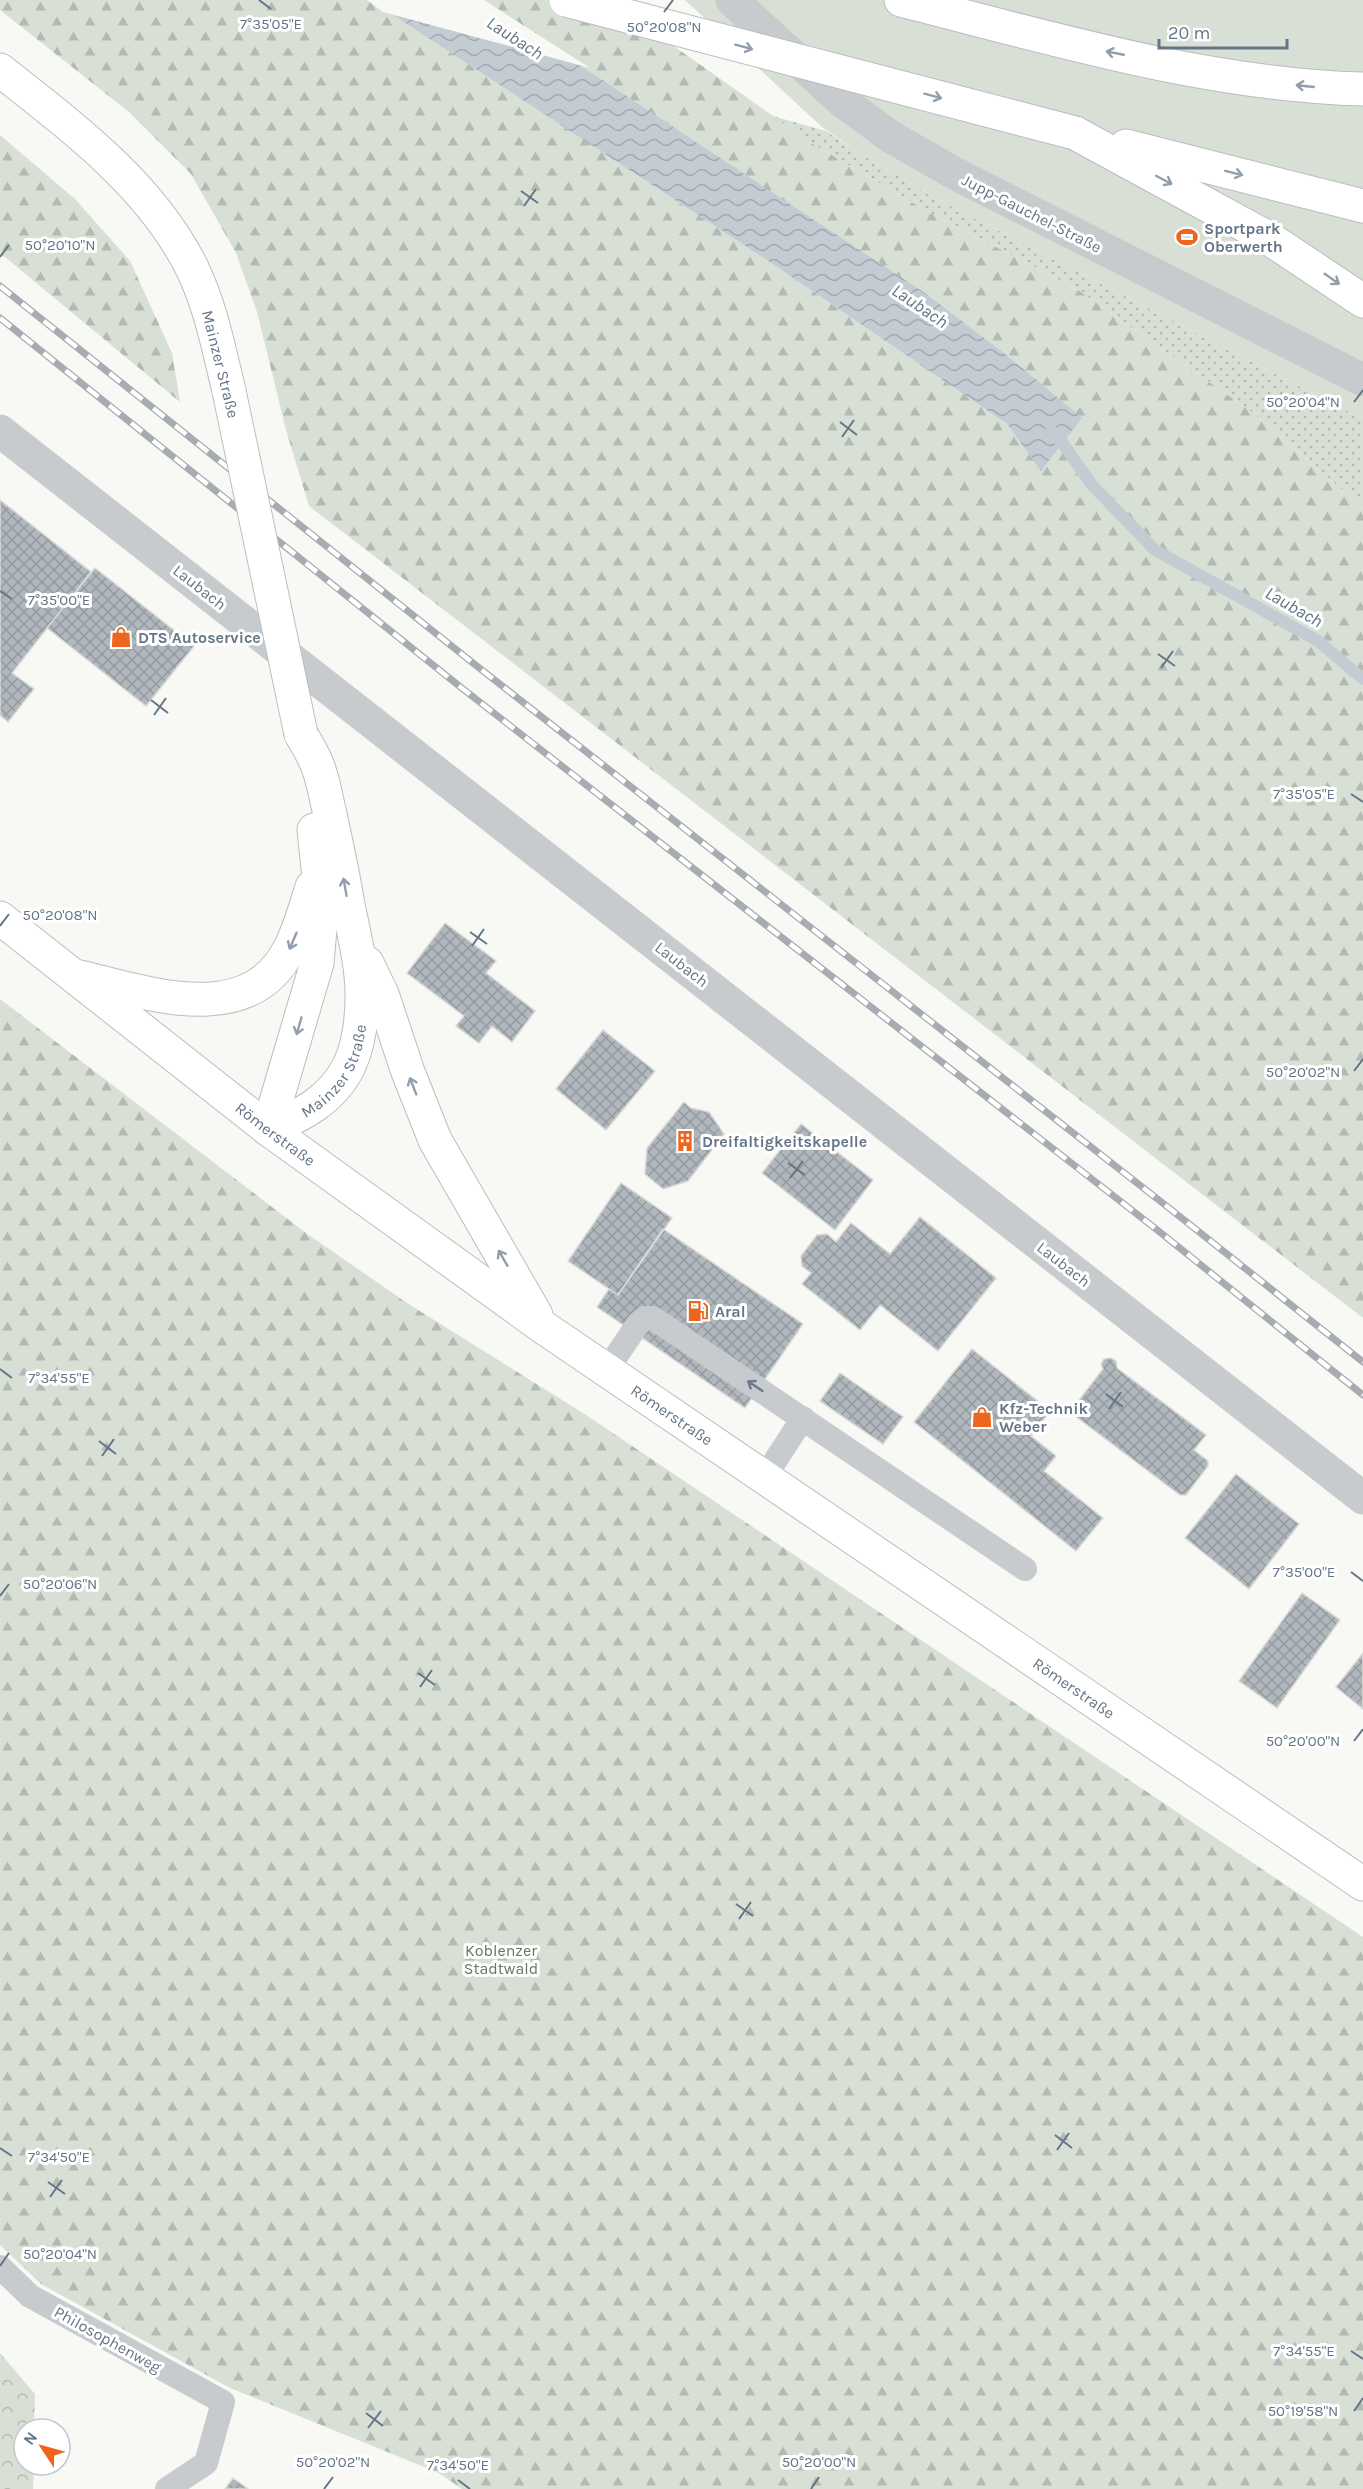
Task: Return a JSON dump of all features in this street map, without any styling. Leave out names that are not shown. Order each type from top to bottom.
[{"type":"main road","points":[[566,0],[1363,206]]},
{"type":"main road","points":[[901,0],[1081,47],[1172,65],[1308,87],[1363,89]]},
{"type":"main road","name":"Mainzer Straße","points":[[0,70],[59,116],[102,154],[161,220],[192,268],[213,324],[301,734],[302,772],[319,866],[322,906],[317,963],[268,1129]]},
{"type":"main road","points":[[1075,133],[1270,239],[1363,301]]},
{"type":"main road","name":"Mainzer Straße","points":[[268,1129],[296,1118],[324,1099],[349,1066],[357,1043],[361,1014],[360,969],[339,854],[322,779],[301,734]]},
{"type":"main road","points":[[69,974],[181,999],[222,999],[241,993],[260,983],[274,971],[289,950],[319,866]]},
{"type":"main road","name":"Römerstraße","points":[[0,918],[268,1129],[543,1327],[1363,1884]]},
{"type":"main road","points":[[356,945],[373,971],[408,1072],[435,1140],[543,1327]]},
{"type":"street","name":"Jupp-Gauchel-Straße","points":[[732,0],[842,101],[891,137],[954,173],[1363,380]]},
{"type":"street","name":"Laubach","points":[[0,431],[1363,1498]]},
{"type":"lane","points":[[606,1371],[638,1324],[645,1318],[653,1318],[1025,1569]]},
{"type":"lane","points":[[764,1478],[803,1418]]},
{"type":"lane","name":"Philosophenweg","points":[[0,2267],[30,2296],[223,2402],[206,2463],[167,2489]]},
{"type":"green space","points":[[0,0],[370,0],[771,263],[1007,424],[1041,470],[1081,418],[1003,352],[925,293],[478,0],[608,0],[813,144],[930,213],[1075,288],[1252,412],[1363,508],[1363,1318],[309,506],[286,430],[257,312],[236,253],[191,174],[129,112],[0,10]]},
{"type":"green space","name":"Sportpark Oberwerth","points":[[685,0],[1363,0],[1363,419],[939,200],[856,151],[822,127]]},
{"type":"green space","points":[[769,115],[826,131],[939,200],[1363,419],[1363,508],[1252,412],[1075,288],[930,213],[813,144]]},
{"type":"green space","points":[[0,135],[75,199],[130,261],[172,353],[180,402],[0,253]]},
{"type":"green space","name":"Koblenzer Stadtwald","points":[[0,999],[306,1233],[407,1303],[583,1413],[1363,1937],[1363,2489],[462,2489],[439,2473],[230,2388],[41,2284],[0,2245]]},
{"type":"green space","points":[[0,2353],[35,2394],[34,2417],[12,2417],[12,2477],[34,2477],[33,2489],[0,2489]]},
{"type":"water","points":[[370,0],[569,58],[925,293],[1003,352],[1082,418],[1041,471],[1007,424],[771,263]]},
{"type":"pier","points":[[367,0],[484,0],[590,68],[383,12]]},
{"type":"building","points":[[0,500],[91,572],[12,673],[34,689],[8,722],[0,715]]},
{"type":"building","points":[[95,568],[194,646],[146,706],[47,628]]},
{"type":"building","points":[[445,923],[496,961],[486,973],[535,1011],[512,1042],[492,1026],[479,1043],[456,1026],[464,1016],[407,973]]},
{"type":"building","points":[[603,1030],[655,1071],[606,1130],[556,1089]]},
{"type":"building","name":"Dreifaltigkeitskapelle","points":[[684,1102],[691,1108],[709,1112],[724,1134],[688,1181],[663,1189],[645,1174],[647,1148]]},
{"type":"building","points":[[801,1124],[873,1180],[835,1230],[762,1173]]},
{"type":"building","points":[[621,1183],[672,1218],[618,1295],[568,1261]]},
{"type":"building","points":[[920,1217],[996,1278],[938,1351],[880,1305],[860,1330],[802,1284],[811,1273],[802,1266],[801,1256],[817,1235],[827,1234],[836,1242],[851,1223],[890,1254]]},
{"type":"building","points":[[663,1229],[803,1324],[745,1408],[597,1307],[609,1289],[618,1295]]},
{"type":"building","points":[[972,1349],[1050,1411],[1031,1436],[1056,1456],[1044,1471],[1103,1518],[1076,1551],[914,1422]]},
{"type":"building","points":[[1111,1358],[1116,1361],[1117,1368],[1206,1435],[1194,1450],[1208,1461],[1208,1466],[1186,1495],[1180,1495],[1070,1412],[1103,1369],[1101,1364],[1104,1359]]},
{"type":"building","points":[[840,1373],[903,1417],[883,1444],[820,1401]]},
{"type":"building","points":[[1236,1474],[1299,1524],[1249,1589],[1185,1538]]},
{"type":"building","points":[[1302,1593],[1340,1620],[1277,1708],[1239,1681]]},
{"type":"building","points":[[1363,1653],[1363,1709],[1336,1687]]},
{"type":"building","points":[[233,2478],[248,2489],[225,2489]]},
{"type":"waterway","name":"Laubach","points":[[1051,432],[1062,442],[1092,485],[1155,550],[1318,641],[1363,679]]},
{"type":"railway","points":[[0,286],[478,667],[1363,1362]]},
{"type":"railway","points":[[0,318],[463,689],[1156,1229],[1363,1395]]},
{"type":"place","name":"Sportpark Oberwerth","points":[[1187,237]]},
{"type":"place","name":"DTS Autoservice","points":[[121,637]]},
{"type":"place","name":"Dreifaltigkeitskapelle","points":[[685,1141]]},
{"type":"place","name":"Aral","points":[[698,1311]]},
{"type":"place","name":"Kfz-Technik Weber","points":[[982,1417]]}]
